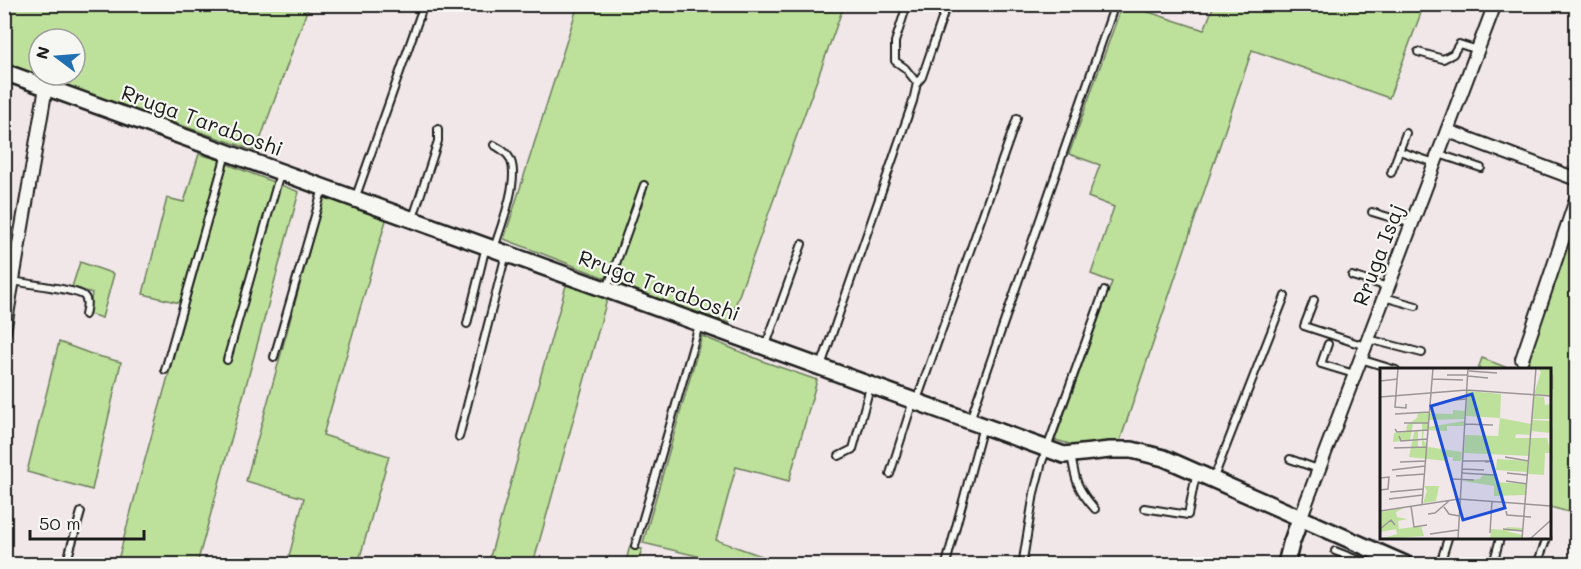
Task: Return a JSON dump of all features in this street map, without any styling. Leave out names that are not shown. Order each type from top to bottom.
[{"type":"street","name":"Rruga Isaj","points":[[1300,519],[1495,4]]},
{"type":"street","name":"Rruga Taraboshi","points":[[4,72],[27,80]]},
{"type":"street","name":"Rruga Taraboshi","points":[[46,87],[1064,455],[1132,450],[1164,458],[1300,519],[1347,548],[1405,564]]},
{"type":"street","points":[[4,333],[46,87]]},
{"type":"street","points":[[1448,130],[1576,179]]},
{"type":"street","points":[[1522,358],[1576,200]]},
{"type":"street","points":[[1286,564],[1300,519]]},
{"type":"lane","points":[[355,199],[424,4]]},
{"type":"lane","points":[[910,4],[905,11],[894,42],[895,61],[905,68],[917,83]]},
{"type":"lane","points":[[820,367],[913,101],[917,83],[922,77],[947,4]]},
{"type":"lane","points":[[946,564],[976,424],[1115,4]]},
{"type":"lane","points":[[1418,52],[1443,59],[1453,54],[1459,45],[1478,50]]},
{"type":"lane","points":[[890,474],[914,401],[1017,118]]},
{"type":"lane","points":[[412,219],[438,141],[438,129]]},
{"type":"lane","points":[[1391,173],[1406,133]]},
{"type":"lane","points":[[459,437],[495,250],[513,177],[512,162],[506,152],[494,145]]},
{"type":"lane","points":[[1399,151],[1481,168]]},
{"type":"lane","points":[[165,370],[226,152]]},
{"type":"lane","points":[[227,360],[280,172]]},
{"type":"lane","points":[[607,290],[644,184]]},
{"type":"lane","points":[[274,357],[323,187]]},
{"type":"lane","points":[[1372,212],[1412,224]]},
{"type":"lane","points":[[765,347],[802,244]]},
{"type":"lane","points":[[467,324],[495,250]]},
{"type":"lane","points":[[1352,276],[1416,306]]},
{"type":"lane","points":[[13,281],[73,291],[83,295],[87,300],[85,315]]},
{"type":"lane","points":[[1023,560],[1041,462],[1104,291]]},
{"type":"lane","points":[[1213,481],[1285,296]]},
{"type":"lane","points":[[1314,300],[1304,326],[1366,343],[1376,341],[1422,353]]},
{"type":"lane","points":[[635,546],[700,323]]},
{"type":"lane","points":[[1328,344],[1321,364],[1354,374]]},
{"type":"lane","points":[[1360,359],[1392,368]]},
{"type":"lane","points":[[839,456],[853,449],[870,385]]},
{"type":"lane","points":[[1071,454],[1076,483],[1095,509]]},
{"type":"lane","points":[[1290,459],[1318,469]]},
{"type":"lane","points":[[1144,508],[1188,514],[1198,474]]},
{"type":"lane","points":[[66,564],[81,512]]},
{"type":"lane","points":[[1440,564],[1447,539]]},
{"type":"lane","points":[[1493,564],[1499,539]]},
{"type":"lane","points":[[1537,564],[1546,539]]},
{"type":"lane","points":[[1335,551],[1347,548],[1368,564]]},
{"type":"green space","points":[[5,5],[309,5],[256,151],[69,87],[87,87],[87,27],[27,27],[27,73],[5,65]]},
{"type":"green space","points":[[578,5],[844,5],[729,323],[504,239]]},
{"type":"green space","points":[[1122,5],[1204,30],[1214,5],[1424,5],[1389,98],[1252,50],[1120,441],[1077,446],[1055,440],[1112,282],[1091,274],[1114,207],[1088,197],[1100,165],[1069,154]]},
{"type":"green space","points":[[199,154],[220,160],[180,303],[143,294],[167,198],[184,202]]},
{"type":"green space","points":[[227,164],[299,192],[197,564],[117,564],[139,481]]},
{"type":"green space","points":[[324,197],[387,217],[323,435],[389,456],[358,564],[287,564],[304,498],[246,481]]},
{"type":"green space","points":[[1572,230],[1576,231],[1576,514],[1551,507],[1551,368],[1526,368]]},
{"type":"green space","points":[[80,262],[114,274],[102,318],[89,314],[92,293],[72,287]]},
{"type":"green space","points":[[567,282],[608,296],[533,564],[488,564]]},
{"type":"green space","points":[[702,336],[817,380],[789,481],[736,467],[716,540],[770,559],[768,564],[708,564],[710,559],[643,543]]},
{"type":"green space","points":[[59,342],[121,362],[92,490],[27,472]]},
{"type":"green space","points":[[1482,358],[1507,368],[1478,368]]},
{"type":"green space","points":[[630,546],[642,549],[637,564],[625,564]]}]
